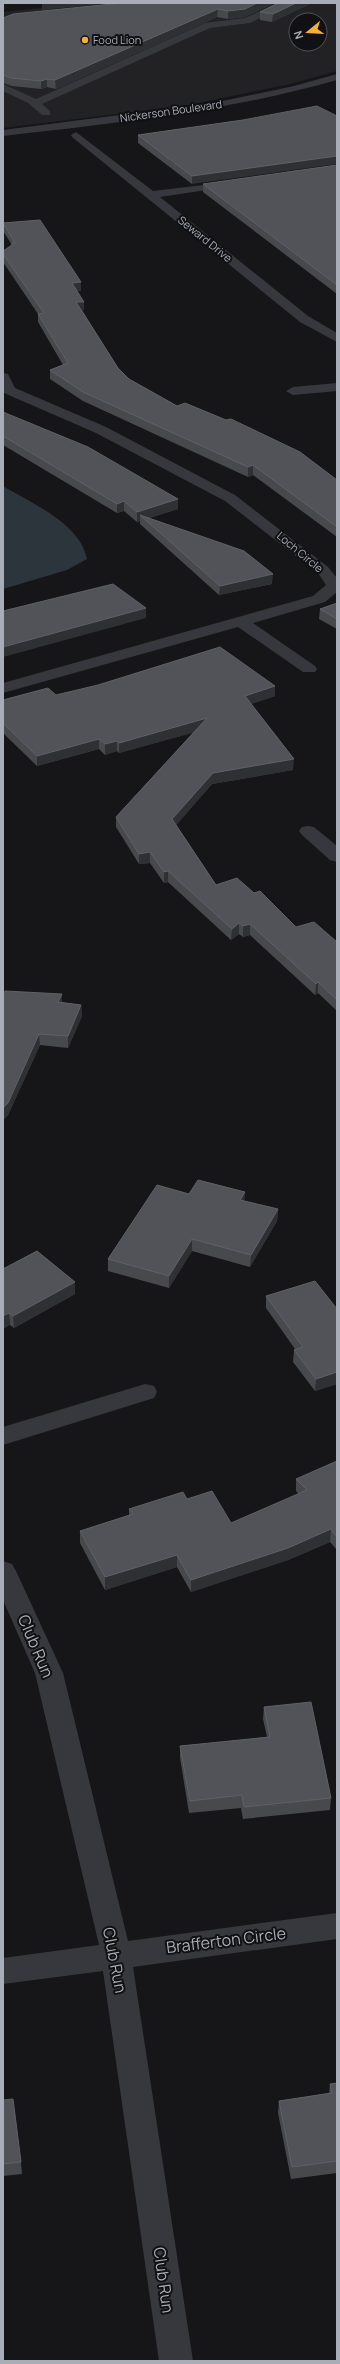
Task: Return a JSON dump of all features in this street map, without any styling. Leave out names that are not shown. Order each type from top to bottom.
[{"type":"street","points":[[34,104],[208,25],[247,20],[285,3]]},
{"type":"street","name":"Nickerson Boulevard","points":[[3,133],[214,105],[284,91],[337,77]]},
{"type":"street","points":[[3,87],[34,104],[63,126]]},
{"type":"street","name":"Nickerson Boulevard","points":[[31,141],[217,117]]},
{"type":"street","points":[[17,143],[48,128]]},
{"type":"street","name":"Seward Drive","points":[[76,135],[304,319],[337,338]]},
{"type":"street","points":[[150,196],[242,182]]},
{"type":"street","name":"Loch Circle","points":[[3,377],[9,390],[101,430],[230,498],[323,570],[335,586],[319,599],[3,688]]},
{"type":"street","points":[[293,391],[337,387]]},
{"type":"street","points":[[241,622],[309,669]]},
{"type":"street","points":[[308,831],[337,856]]},
{"type":"street","points":[[3,1436],[145,1392]]},
{"type":"street","name":"Club Run","points":[[3,1571],[49,1673],[116,1954],[176,2361]]},
{"type":"street","name":"Brafferton Circle","points":[[3,1971],[116,1954],[337,1926]]},
{"type":"shaded area","points":[[86,3],[337,3],[337,71],[290,84],[189,105],[3,128],[3,12]]},
{"type":"shaded area","points":[[3,486],[53,515],[65,525],[83,546],[87,559],[67,570],[3,589]]},
{"type":"building","name":"Food Lion","points":[[122,3],[257,3],[245,9],[228,11],[218,9],[55,80],[47,79],[41,81],[11,78],[3,75],[3,18],[13,14]]},
{"type":"building","points":[[278,3],[296,3],[273,14],[260,12]]},
{"type":"building","points":[[317,106],[337,116],[337,156],[192,176],[138,135],[243,120]]},
{"type":"building","points":[[337,165],[337,285],[203,184]]},
{"type":"building","points":[[40,220],[81,282],[72,283],[84,302],[76,302],[118,368],[129,379],[177,406],[185,403],[226,420],[231,419],[300,452],[337,480],[337,527],[253,465],[248,467],[83,392],[50,370],[68,363],[38,314],[44,313],[3,254],[3,251],[12,245],[12,243],[15,243],[3,223]]},
{"type":"building","points":[[3,412],[88,447],[178,499],[137,512],[124,501],[117,504],[3,436]]},
{"type":"building","points":[[140,515],[244,551],[273,574],[220,586]]},
{"type":"building","points":[[113,584],[146,608],[3,647],[3,611]]},
{"type":"building","points":[[337,603],[337,619],[320,609]]},
{"type":"building","points":[[220,647],[275,686],[245,696],[294,759],[213,773],[172,819],[216,885],[237,878],[254,893],[260,891],[296,927],[314,922],[337,942],[337,1000],[318,982],[316,984],[250,924],[243,926],[239,923],[232,929],[168,871],[164,872],[150,852],[139,854],[116,817],[207,718],[119,743],[117,741],[105,744],[99,739],[37,756],[3,723],[3,700],[48,688],[56,695],[98,685]]},
{"type":"building","points":[[5,991],[62,994],[58,1002],[81,1005],[68,1036],[39,1034],[8,1103],[3,1108],[3,995]]},
{"type":"building","points":[[198,1180],[245,1192],[240,1200],[278,1209],[251,1255],[192,1239],[169,1276],[108,1259],[157,1185],[189,1194]]},
{"type":"building","points":[[37,1251],[75,1282],[13,1316],[9,1313],[3,1316],[3,1269]]},
{"type":"building","points":[[315,1281],[337,1309],[337,1372],[316,1379],[294,1350],[303,1347],[266,1296]]},
{"type":"building","points":[[337,1461],[337,1537],[331,1529],[288,1548],[191,1580],[177,1555],[105,1577],[80,1531],[133,1514],[129,1509],[183,1492],[187,1499],[212,1491],[231,1523],[307,1490],[296,1479]]},
{"type":"building","points":[[311,1702],[331,1798],[244,1807],[242,1795],[190,1801],[180,1746],[270,1737],[264,1707]]},
{"type":"building","points":[[337,2083],[337,2161],[292,2167],[279,2101],[332,2093],[330,2084]]},
{"type":"building","points":[[13,2099],[21,2162],[3,2164],[3,2100]]},
{"type":"place","name":"Food Lion","points":[[85,40]]}]
